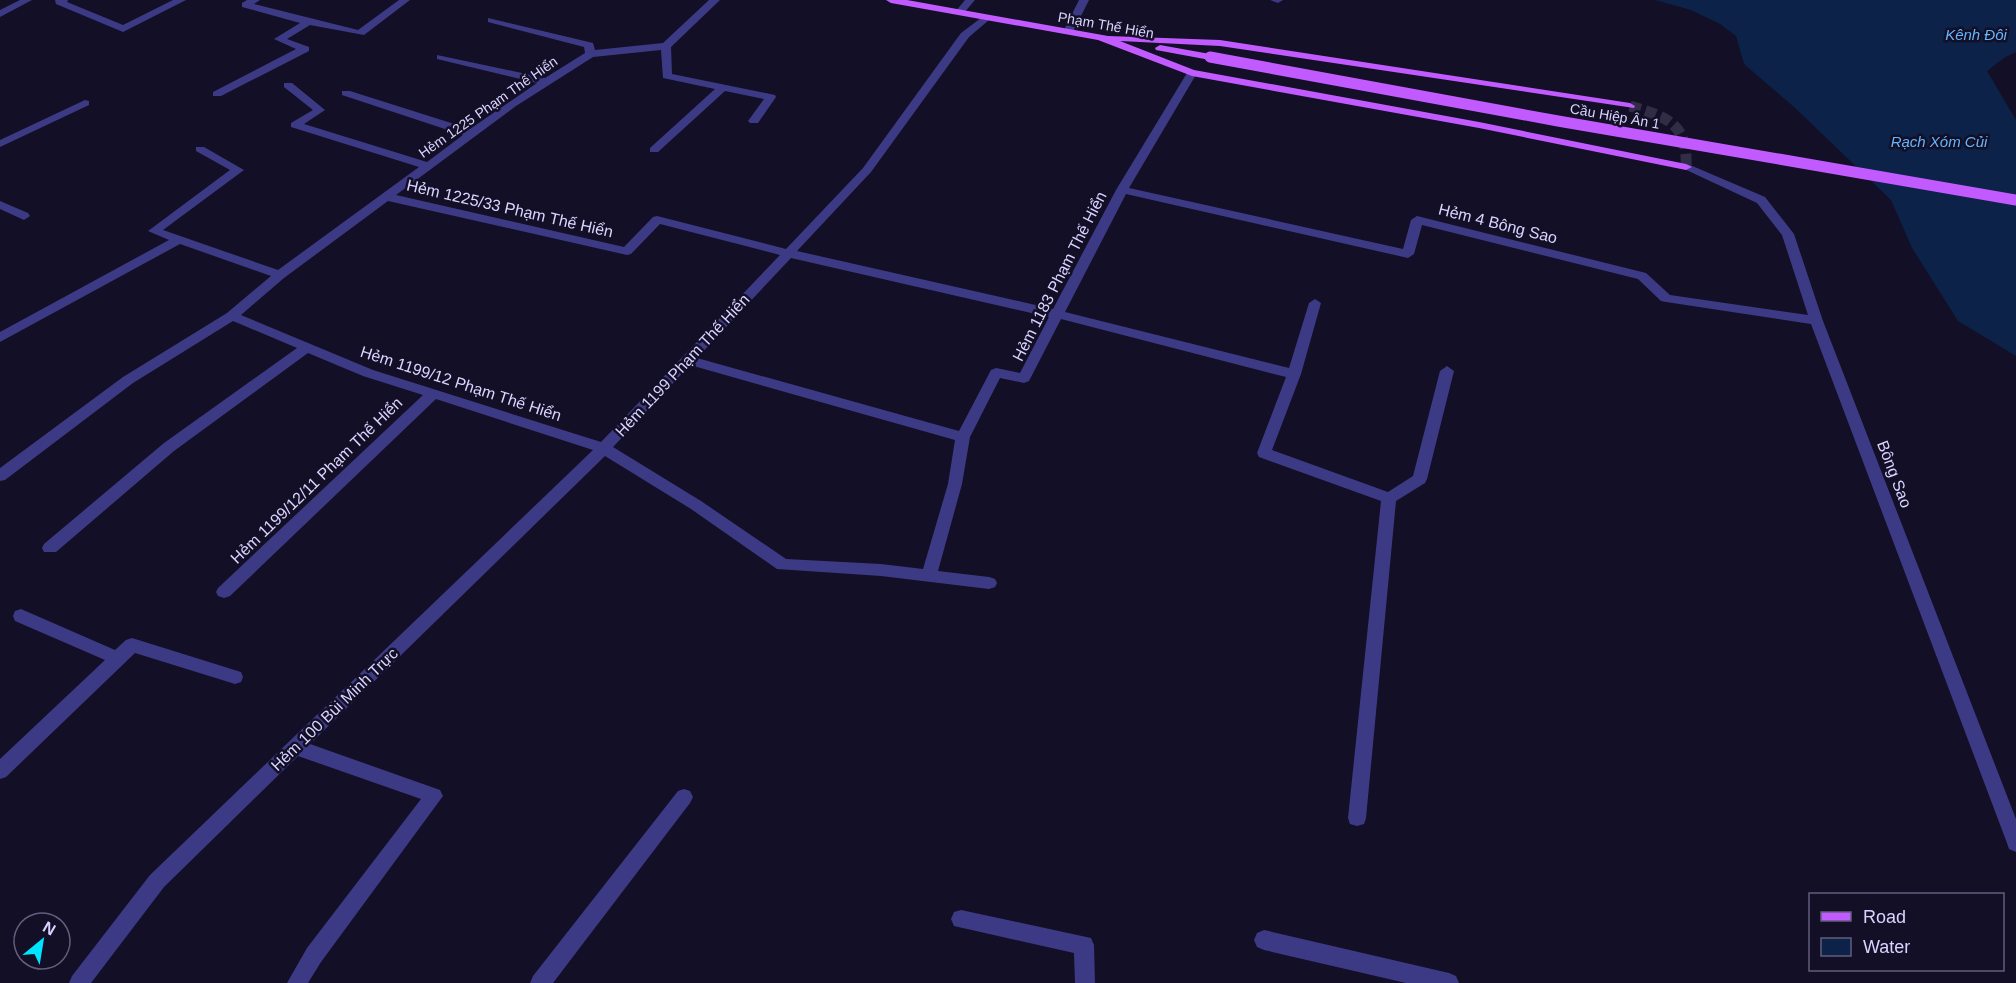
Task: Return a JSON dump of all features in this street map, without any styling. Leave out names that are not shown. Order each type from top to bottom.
[{"type":"main road","name":"Phạm Thế Hiển","points":[[891,0],[1210,57]]},
{"type":"main road","points":[[1100,37],[1192,73],[1479,125],[1686,167]]},
{"type":"main road","points":[[1100,37],[1220,43],[1630,106]]},
{"type":"main road","name":"Cầu Hiệp Ân 1","points":[[1210,57],[1558,121],[2016,200]]},
{"type":"street","points":[[0,14],[27,0]]},
{"type":"street","points":[[57,1],[123,29],[181,0]]},
{"type":"street","points":[[255,0],[245,5],[360,33],[405,0]]},
{"type":"street","points":[[715,0],[666,46],[667,76],[771,97],[754,121]]},
{"type":"street","points":[[960,12],[970,0]]},
{"type":"street","points":[[1068,32],[1084,0]]},
{"type":"street","name":"Hẻm 1199 Phạm Thế Hiển","points":[[985,18],[965,35],[867,170],[604,448],[696,505],[783,565],[881,570],[988,583]]},
{"type":"street","points":[[492,20],[589,45],[591,54]]},
{"type":"street","points":[[217,94],[305,49],[279,39],[309,22]]},
{"type":"street","name":"Hẻm 1225 Phạm Thế Hiển","points":[[0,476],[128,380],[232,316],[280,275],[546,82],[591,54],[666,46]]},
{"type":"street","points":[[441,57],[546,82]]},
{"type":"street","name":"Hẻm 1183 Phạm Thế Hiển","points":[[929,576],[955,484],[963,437],[996,373],[1024,378],[1122,190],[1192,73]]},
{"type":"street","points":[[288,85],[321,110],[295,125],[429,166]]},
{"type":"street","points":[[654,150],[723,87]]},
{"type":"street","points":[[346,93],[473,134]]},
{"type":"street","points":[[0,144],[85,103]]},
{"type":"street","points":[[200,149],[238,170],[154,231],[280,275]]},
{"type":"street","name":"Bông Sao","points":[[1686,167],[1761,200],[1788,234],[1816,321],[2016,843]]},
{"type":"street","name":"Hẻm 4 Bông Sao","points":[[1122,190],[1408,254],[1417,220],[1642,276],[1666,298],[1816,321]]},
{"type":"street","name":"Hẻm 1225/33 Phạm Thế Hiển","points":[[387,197],[627,252],[657,220],[788,253]]},
{"type":"street","points":[[0,205],[24,216]]},
{"type":"street","points":[[0,338],[178,240]]},
{"type":"street","points":[[788,253],[1058,315],[1294,374]]},
{"type":"street","points":[[1315,303],[1294,374],[1264,453],[1389,498]]},
{"type":"street","name":"Hẻm 1199/12 Phạm Thế Hiển","points":[[232,316],[368,373],[604,448]]},
{"type":"street","points":[[50,548],[169,447],[307,347]]},
{"type":"street","points":[[688,360],[963,437]]},
{"type":"street","points":[[1389,498],[1420,479],[1447,371]]},
{"type":"street","name":"Hẻm 1199/12/11 Phạm Thế Hiển","points":[[224,592],[432,394]]},
{"type":"street","name":"Hẻm 100 Bùi Minh Trực","points":[[79,983],[157,881],[604,448]]},
{"type":"street","points":[[1358,818],[1389,498]]},
{"type":"street","points":[[21,616],[116,658]]},
{"type":"street","points":[[0,771],[132,645],[235,677]]},
{"type":"street","points":[[294,747],[434,796],[314,956],[297,983]]},
{"type":"street","points":[[540,983],[684,797]]},
{"type":"street","points":[[961,919],[1084,945],[1085,983]]},
{"type":"street","points":[[1264,940],[1449,983]]},
{"type":"water","name":"Rạch Xóm Củi","points":[[1655,0],[2016,0],[2016,52],[1987,71],[2016,120],[2016,356],[1958,321],[1912,248],[1891,200],[1794,107],[1744,64],[1736,36],[1720,24],[1691,10]]},
{"type":"tunnel","points":[[1630,106],[1655,114],[1673,124],[1683,140],[1686,167]]},
{"type":"water label","name":"Kênh Đôi","points":[[1976,35]]}]
